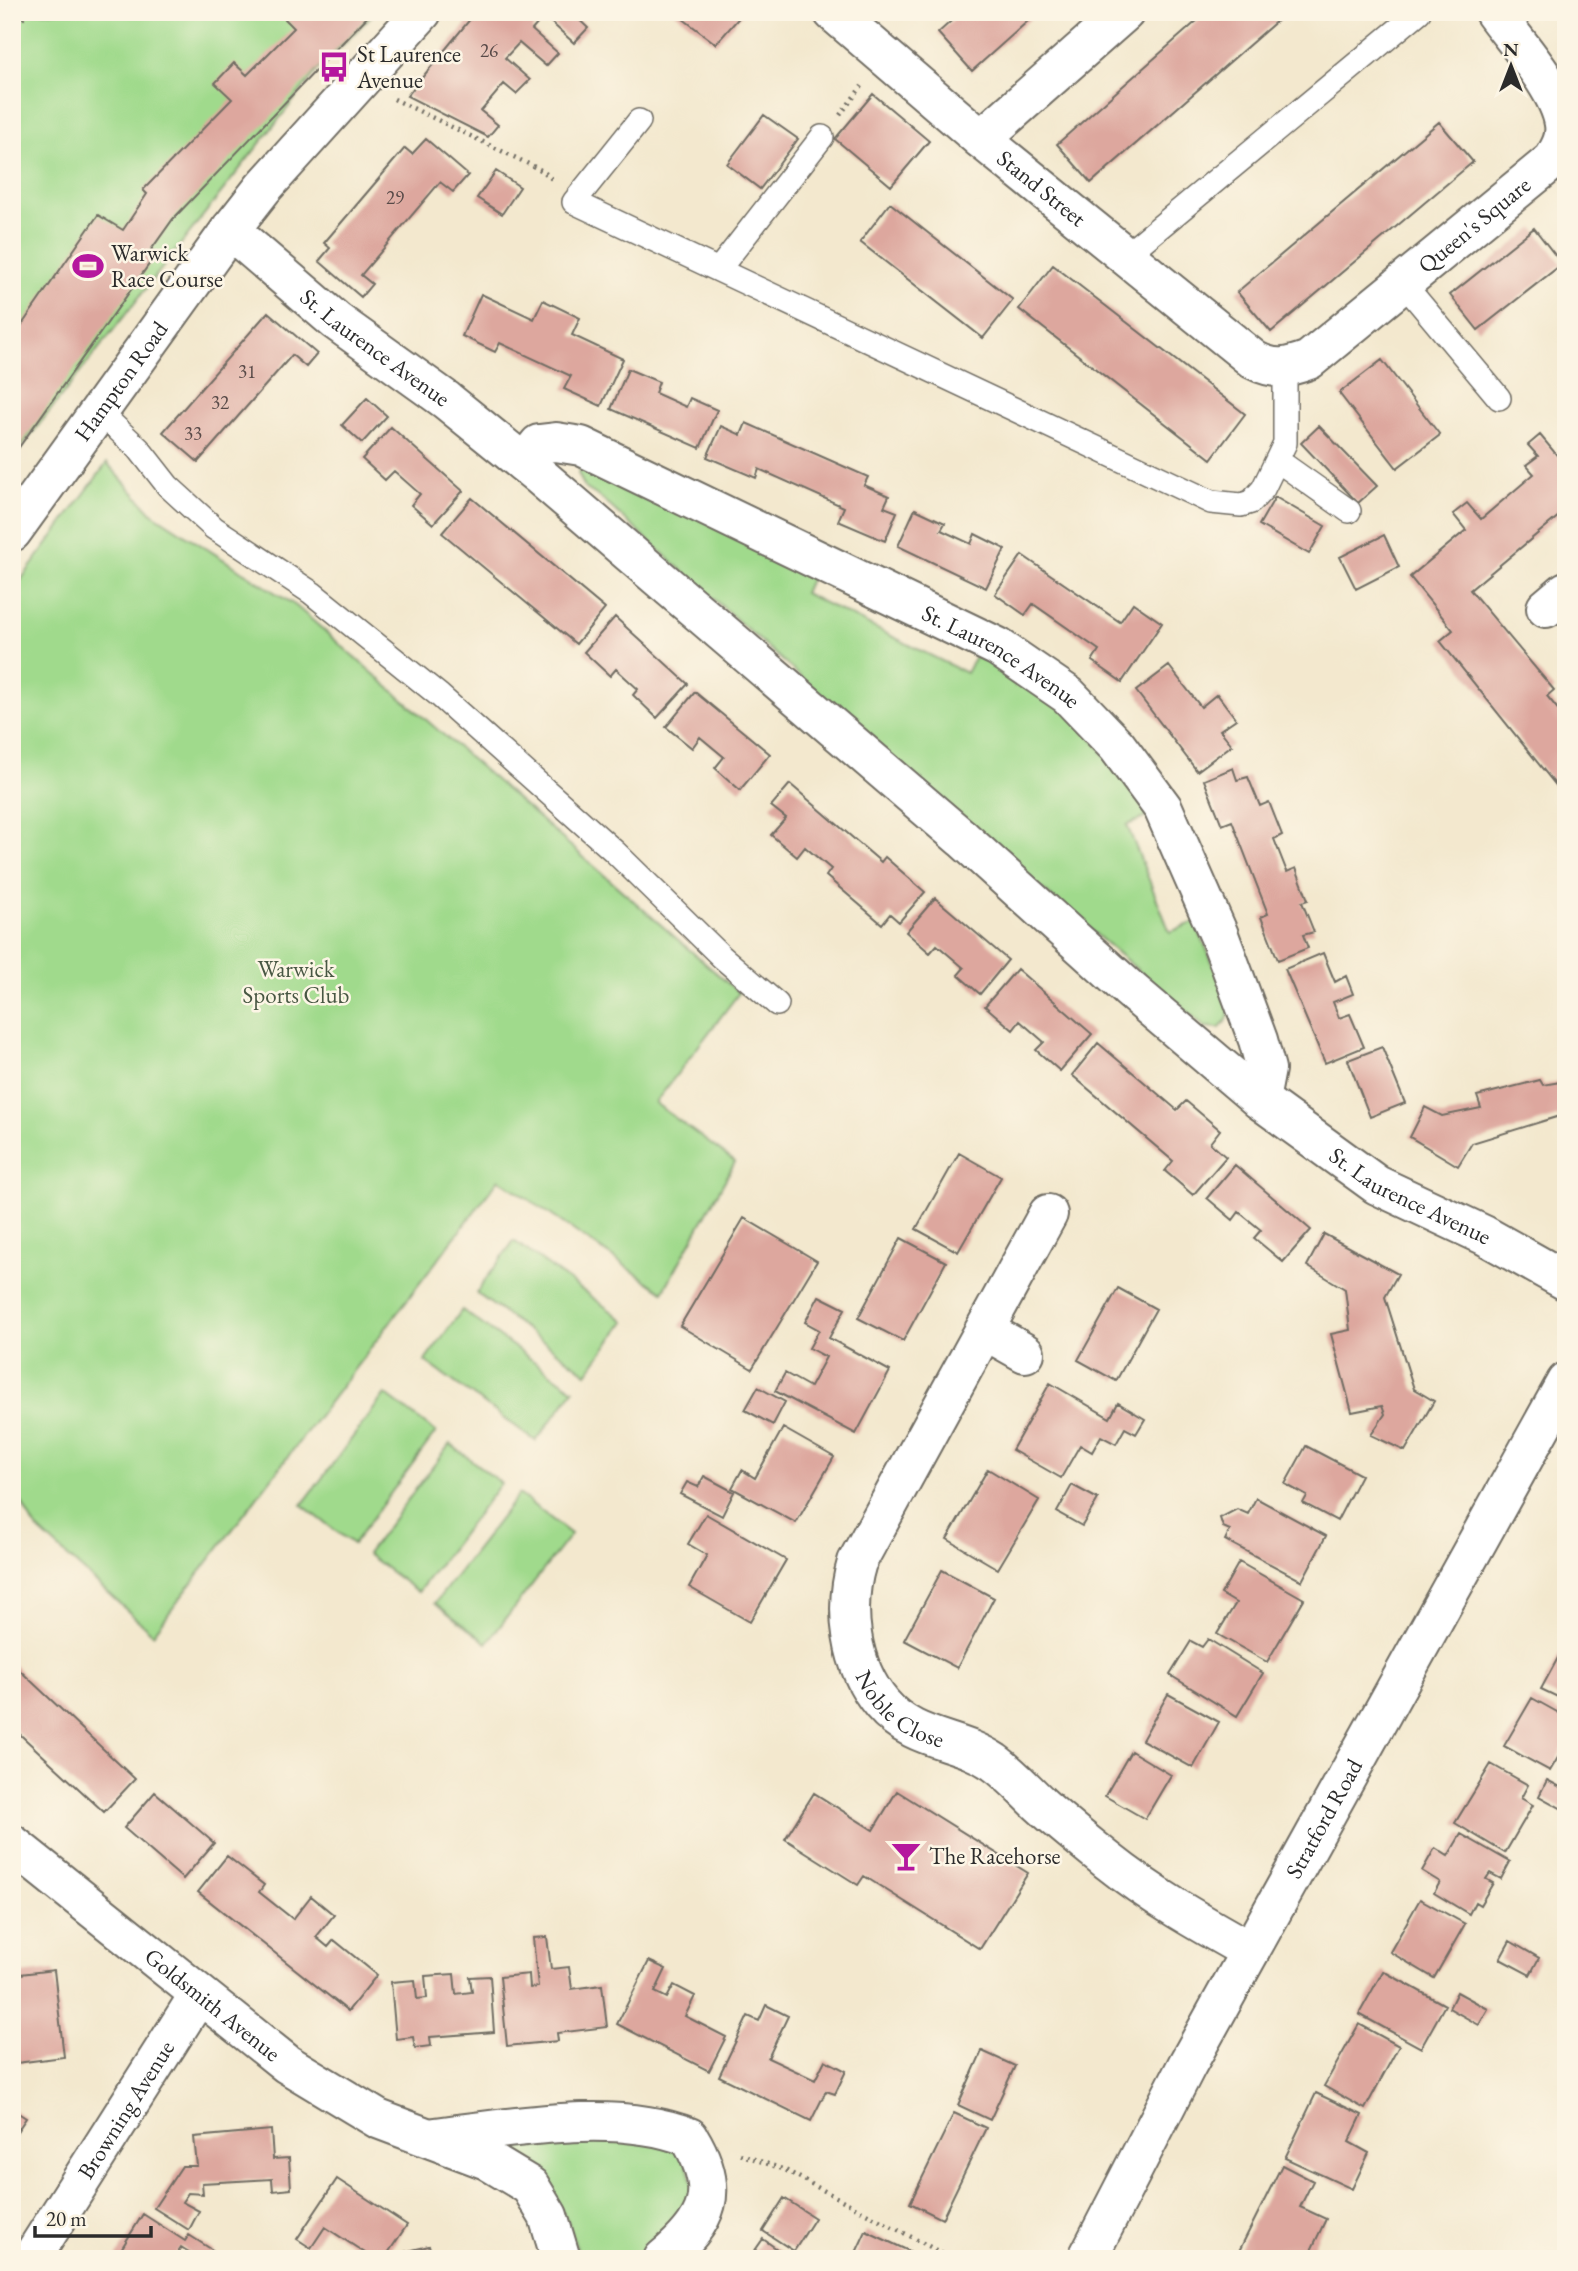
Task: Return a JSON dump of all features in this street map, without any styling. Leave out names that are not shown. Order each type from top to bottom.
[{"type":"street","name":"Hampton Road","points":[[12,532],[230,230],[422,12]]},
{"type":"street","name":"Stand Street","points":[[833,12],[981,139],[1126,255],[1270,364]]},
{"type":"street","points":[[981,139],[1125,12]]},
{"type":"street","name":"Queen's Square","points":[[1270,364],[1309,360],[1553,160],[1563,143],[1564,123],[1546,84],[1494,12]]},
{"type":"street","name":"St. Laurence Avenue","points":[[230,230],[336,321],[446,400],[524,463],[953,830],[1128,988],[1260,1100],[1377,1185],[1484,1236],[1566,1281]]},
{"type":"street","name":"St. Laurence Avenue","points":[[524,463],[539,444],[556,442],[581,446],[998,647],[1068,695],[1117,746],[1163,808],[1219,935],[1258,1040],[1266,1069],[1260,1100]]},
{"type":"street","name":"Noble Close","points":[[1048,1214],[857,1562],[850,1587],[849,1617],[864,1675],[881,1703],[904,1725],[991,1760],[1105,1858],[1164,1903],[1250,1951]]},
{"type":"street","points":[[986,1331],[1025,1353]]},
{"type":"street","name":"Stratford Road","points":[[1087,2259],[1181,2077],[1566,1382]]},
{"type":"street","name":"Goldsmith Avenue","points":[[12,1844],[198,1996],[287,2064],[378,2119],[487,2160],[530,2186],[548,2216],[560,2253]]},
{"type":"street","name":"Browning Avenue","points":[[31,2259],[198,1996]]},
{"type":"street","name":"Goldsmith Avenue","points":[[430,2138],[522,2127],[634,2122],[662,2126],[689,2137]]},
{"type":"street","points":[[663,2259],[702,2219],[708,2195],[707,2172],[689,2137]]},
{"type":"lane","points":[[1126,255],[1419,12]]},
{"type":"lane","points":[[639,121],[574,202],[1211,502],[1230,506],[1251,502],[1263,489],[1285,443],[1270,364]]},
{"type":"lane","points":[[719,270],[822,137]]},
{"type":"lane","points":[[1403,283],[1499,398]]},
{"type":"lane","points":[[97,411],[139,449],[181,500],[222,534],[342,616],[440,696],[615,852],[722,957],[777,1004]]},
{"type":"lane","points":[[1277,460],[1349,511]]},
{"type":"path","points":[[12,28],[30,12]]},
{"type":"path","points":[[822,137],[886,56]]},
{"type":"path","points":[[358,82],[543,171],[574,202]]},
{"type":"path","points":[[689,2137],[785,2170],[953,2259]]},
{"type":"green space","name":"Warwick Race Course","points":[[12,12],[375,12],[316,72],[12,459]]},
{"type":"green space","points":[[586,462],[816,566],[804,593],[966,673],[980,647],[1063,701],[1152,815],[1127,825],[1170,932],[1195,922],[1230,1003],[1228,1018],[1220,1028],[1205,1027],[948,809],[601,498],[585,488],[578,473]]},
{"type":"green space","name":"Warwick Sports Club","points":[[107,463],[153,514],[296,606],[739,993],[655,1103],[735,1162],[663,1292],[499,1179],[153,1634],[34,1526],[12,1484],[12,592]]},
{"type":"green space","points":[[514,1241],[625,1321],[587,1373],[476,1293]]},
{"type":"green space","points":[[462,1310],[574,1390],[536,1441],[425,1361]]},
{"type":"green space","points":[[385,1394],[436,1432],[353,1544],[302,1505]]},
{"type":"green space","points":[[450,1444],[501,1483],[418,1592],[367,1554]]},
{"type":"green space","points":[[519,1494],[571,1534],[487,1643],[435,1603]]},
{"type":"green space","points":[[647,2137],[684,2155],[696,2196],[647,2259],[578,2259],[574,2239],[559,2206],[538,2180],[496,2142]]},
{"type":"building","points":[[278,12],[372,12],[173,219],[151,250],[157,253],[12,457],[12,339],[98,215],[123,230],[147,194],[143,190],[232,99],[215,83],[234,63],[247,75],[294,28]]},
{"type":"building","points":[[476,12],[571,12],[588,28],[574,43],[544,16],[532,30],[558,53],[546,66],[519,43],[505,58],[530,80],[516,94],[504,84],[481,111],[498,125],[488,137],[407,96]]},
{"type":"building","points":[[674,12],[744,12],[716,44]]},
{"type":"building","points":[[961,12],[1038,12],[972,71],[938,33]]},
{"type":"building","points":[[1207,12],[1287,12],[1091,183],[1057,144]]},
{"type":"building","points":[[873,94],[929,141],[891,186],[835,139]]},
{"type":"building","points":[[764,115],[798,139],[760,189],[727,164]]},
{"type":"building","points":[[1439,122],[1473,162],[1271,332],[1237,292]]},
{"type":"building","points":[[426,139],[468,175],[453,192],[440,182],[361,275],[372,284],[361,297],[319,261],[330,248],[324,243],[405,148],[412,154]]},
{"type":"building","points":[[496,171],[520,187],[502,214],[477,198]]},
{"type":"building","points":[[890,203],[1013,300],[983,338],[860,242]]},
{"type":"building","points":[[1534,228],[1562,264],[1478,330],[1450,295]]},
{"type":"building","points":[[1053,265],[1245,414],[1211,459],[1019,309]]},
{"type":"building","points":[[481,294],[534,319],[543,300],[580,318],[572,335],[623,359],[601,406],[564,389],[571,376],[500,343],[495,352],[462,336]]},
{"type":"building","points":[[268,312],[317,354],[306,367],[292,355],[198,462],[163,432]]},
{"type":"building","points":[[1382,360],[1440,435],[1397,468],[1339,393]]},
{"type":"building","points":[[628,369],[659,382],[655,393],[686,407],[690,398],[717,410],[700,448],[611,409]]},
{"type":"building","points":[[367,398],[387,416],[362,443],[342,425]]},
{"type":"building","points":[[746,423],[868,477],[864,485],[889,496],[884,507],[897,512],[885,541],[838,521],[844,507],[759,469],[756,478],[707,457],[721,426],[741,435]]},
{"type":"building","points":[[1319,426],[1377,486],[1358,503],[1301,443]]},
{"type":"building","points":[[391,427],[463,491],[433,524],[411,505],[420,494],[394,471],[385,480],[362,459]]},
{"type":"building","points":[[1540,435],[1566,466],[1566,510],[1470,590],[1554,690],[1547,696],[1566,719],[1566,798],[1440,641],[1453,630],[1410,577],[1466,530],[1453,514],[1467,503],[1481,519],[1534,474],[1526,465],[1538,456],[1528,445]]},
{"type":"building","points":[[1275,497],[1325,526],[1309,554],[1259,525]]},
{"type":"building","points":[[472,498],[605,609],[576,644],[442,533]]},
{"type":"building","points":[[915,509],[945,523],[941,530],[971,544],[975,534],[1005,549],[986,588],[898,546]]},
{"type":"building","points":[[1384,535],[1399,567],[1356,589],[1340,557]]},
{"type":"building","points":[[1022,555],[1120,622],[1133,603],[1162,623],[1122,682],[1092,661],[1099,650],[1033,604],[1025,615],[995,594]]},
{"type":"building","points":[[615,617],[688,684],[657,718],[633,695],[638,689],[616,669],[610,676],[584,652]]},
{"type":"building","points":[[1169,666],[1201,707],[1217,694],[1236,719],[1220,730],[1232,745],[1197,771],[1136,691]]},
{"type":"building","points":[[695,692],[770,754],[740,790],[715,768],[724,757],[700,737],[692,748],[666,727]]},
{"type":"building","points":[[1233,768],[1237,780],[1248,777],[1260,806],[1269,802],[1282,835],[1274,839],[1287,872],[1296,868],[1308,900],[1302,902],[1314,932],[1303,935],[1308,948],[1278,960],[1261,917],[1268,914],[1232,821],[1222,825],[1204,780]]},
{"type":"building","points":[[790,784],[881,862],[885,857],[925,892],[899,922],[890,914],[882,924],[826,876],[831,869],[805,847],[797,857],[771,835],[786,818],[771,806]]},
{"type":"building","points":[[935,898],[1008,960],[980,994],[958,975],[964,968],[937,945],[930,953],[906,932]]},
{"type":"building","points":[[1323,953],[1335,982],[1346,976],[1353,994],[1333,1002],[1339,1018],[1350,1014],[1364,1047],[1325,1063],[1285,969]]},
{"type":"building","points":[[1017,969],[1092,1034],[1060,1071],[1036,1050],[1044,1042],[1020,1021],[1013,1030],[985,1006]]},
{"type":"building","points":[[1098,1043],[1177,1110],[1186,1101],[1220,1130],[1210,1143],[1226,1157],[1193,1195],[1165,1171],[1173,1161],[1072,1075]]},
{"type":"building","points":[[1382,1047],[1405,1103],[1370,1117],[1348,1060]]},
{"type":"building","points":[[1540,1080],[1543,1085],[1566,1081],[1566,1117],[1563,1115],[1472,1143],[1458,1166],[1410,1137],[1425,1107],[1442,1116],[1481,1108],[1477,1096]]},
{"type":"building","points":[[959,1153],[1001,1177],[958,1252],[916,1229]]},
{"type":"building","points":[[1235,1165],[1311,1230],[1283,1262],[1254,1238],[1261,1230],[1239,1212],[1233,1220],[1207,1198]]},
{"type":"building","points":[[744,1218],[817,1261],[752,1369],[680,1326]]},
{"type":"building","points":[[1324,1234],[1398,1274],[1385,1297],[1414,1389],[1434,1401],[1405,1451],[1371,1435],[1385,1414],[1382,1406],[1352,1412],[1331,1334],[1350,1330],[1345,1289],[1307,1266]]},
{"type":"building","points":[[901,1238],[946,1262],[903,1341],[858,1318]]},
{"type":"building","points":[[1118,1288],[1156,1309],[1116,1381],[1078,1360]]},
{"type":"building","points":[[819,1296],[845,1309],[829,1338],[890,1371],[856,1434],[775,1391],[785,1373],[810,1387],[826,1357],[809,1348],[819,1330],[805,1322]]},
{"type":"building","points":[[1050,1383],[1110,1418],[1118,1403],[1145,1419],[1136,1434],[1125,1428],[1116,1444],[1101,1436],[1092,1452],[1080,1445],[1061,1478],[1012,1450]]},
{"type":"building","points":[[758,1387],[785,1402],[773,1425],[745,1410]]},
{"type":"building","points":[[783,1428],[834,1457],[796,1523],[732,1488],[742,1470],[755,1478]]},
{"type":"building","points":[[1306,1446],[1361,1475],[1337,1521],[1303,1503],[1307,1496],[1285,1484]]},
{"type":"building","points":[[988,1469],[1039,1500],[998,1569],[947,1539]]},
{"type":"building","points":[[704,1476],[734,1492],[722,1516],[680,1494],[687,1482],[698,1487]]},
{"type":"building","points":[[1072,1485],[1098,1499],[1082,1526],[1057,1512]]},
{"type":"building","points":[[1256,1498],[1326,1536],[1302,1581],[1225,1540],[1230,1530],[1223,1527],[1220,1518],[1237,1509],[1248,1514]]},
{"type":"building","points":[[706,1514],[786,1560],[750,1622],[689,1587],[707,1555],[688,1544]]},
{"type":"building","points":[[1239,1562],[1304,1599],[1267,1662],[1217,1634],[1236,1603],[1221,1594]]},
{"type":"building","points":[[942,1570],[994,1598],[957,1668],[904,1640]]},
{"type":"building","points":[[1208,1639],[1263,1673],[1237,1716],[1170,1675],[1191,1641],[1202,1647]]},
{"type":"building","points":[[1566,1643],[1566,1701],[1541,1689]]},
{"type":"building","points":[[12,1663],[135,1779],[104,1812],[12,1727]]},
{"type":"building","points":[[1168,1694],[1219,1722],[1193,1768],[1142,1740]]},
{"type":"building","points":[[1532,1698],[1566,1717],[1566,1744],[1550,1771],[1504,1746]]},
{"type":"building","points":[[1131,1751],[1171,1775],[1145,1819],[1105,1796]]},
{"type":"building","points":[[1491,1764],[1528,1785],[1521,1798],[1533,1805],[1505,1853],[1455,1823]]},
{"type":"building","points":[[1547,1780],[1566,1790],[1566,1811],[1539,1796]]},
{"type":"building","name":"The Racehorse","points":[[897,1791],[1028,1873],[980,1949],[864,1876],[858,1885],[785,1839],[814,1793],[873,1830]]},
{"type":"building","points":[[155,1792],[214,1843],[183,1879],[124,1828]]},
{"type":"building","points":[[1461,1834],[1510,1862],[1501,1879],[1490,1873],[1486,1879],[1493,1883],[1480,1905],[1475,1902],[1469,1914],[1434,1893],[1440,1882],[1422,1871],[1435,1848],[1448,1856]]},
{"type":"building","points":[[227,1856],[264,1885],[259,1892],[293,1919],[311,1896],[334,1915],[316,1937],[328,1947],[334,1940],[377,1975],[348,2011],[198,1892]]},
{"type":"building","points":[[1420,1899],[1465,1924],[1434,1978],[1390,1952]]},
{"type":"building","points":[[547,1937],[551,1969],[569,1967],[572,1989],[602,1985],[607,2027],[557,2033],[558,2041],[507,2046],[500,1977],[529,1974],[530,1988],[538,1987],[533,1938]]},
{"type":"building","points":[[1510,1941],[1539,1958],[1530,1975],[1500,1959]]},
{"type":"building","points":[[649,1961],[666,1969],[655,1992],[667,1998],[674,1985],[695,1996],[685,2016],[726,2037],[709,2071],[617,2024]]},
{"type":"building","points":[[54,1970],[64,2057],[16,2063],[12,1975]]},
{"type":"building","points":[[1383,1971],[1445,2005],[1421,2048],[1359,2014]]},
{"type":"building","points":[[454,1974],[456,1994],[472,1992],[470,1977],[490,1976],[494,2032],[430,2037],[431,2046],[415,2048],[413,2037],[396,2039],[391,1982],[415,1980],[417,1999],[427,1998],[425,1976]]},
{"type":"building","points":[[1457,1992],[1488,2009],[1479,2025],[1449,2008]]},
{"type":"building","points":[[766,2005],[788,2016],[768,2058],[815,2080],[825,2060],[846,2071],[835,2094],[826,2091],[811,2121],[719,2076],[748,2016],[759,2021]]},
{"type":"building","points":[[1359,2024],[1399,2046],[1365,2109],[1324,2086]]},
{"type":"building","points":[[982,2051],[1015,2066],[990,2120],[958,2105]]},
{"type":"building","points":[[1316,2093],[1362,2115],[1349,2142],[1369,2153],[1352,2189],[1285,2158]]},
{"type":"building","points":[[12,2109],[26,2118],[12,2139]]},
{"type":"building","points":[[954,2113],[986,2128],[942,2219],[910,2203]]},
{"type":"building","points":[[271,2130],[273,2159],[289,2158],[291,2189],[273,2191],[272,2179],[202,2183],[203,2194],[188,2193],[182,2202],[199,2211],[189,2230],[154,2208],[182,2166],[197,2166],[194,2137]]},
{"type":"building","points":[[1282,2165],[1313,2181],[1300,2207],[1326,2219],[1307,2259],[1235,2259]]},
{"type":"building","points":[[337,2179],[407,2225],[384,2259],[365,2259],[368,2255],[325,2227],[311,2248],[297,2239]]},
{"type":"building","points":[[784,2198],[815,2218],[794,2251],[763,2231]]},
{"type":"building","points":[[143,2214],[185,2241],[189,2235],[214,2251],[208,2259],[200,2259],[181,2247],[173,2259],[115,2259]]},
{"type":"building","points":[[866,2231],[926,2259],[853,2259]]},
{"type":"building","points":[[763,2239],[791,2259],[749,2259]]},
{"type":"building","points":[[429,2246],[432,2259],[405,2259],[404,2252]]},
{"type":"building","points":[[457,2253],[458,2259],[435,2259],[435,2258]]},
{"type":"place","name":"St Laurence Avenue","points":[[334,67]]},
{"type":"place","name":"Warwick Race Course","points":[[88,266]]},
{"type":"place","name":"The Racehorse","points":[[906,1856]]}]
